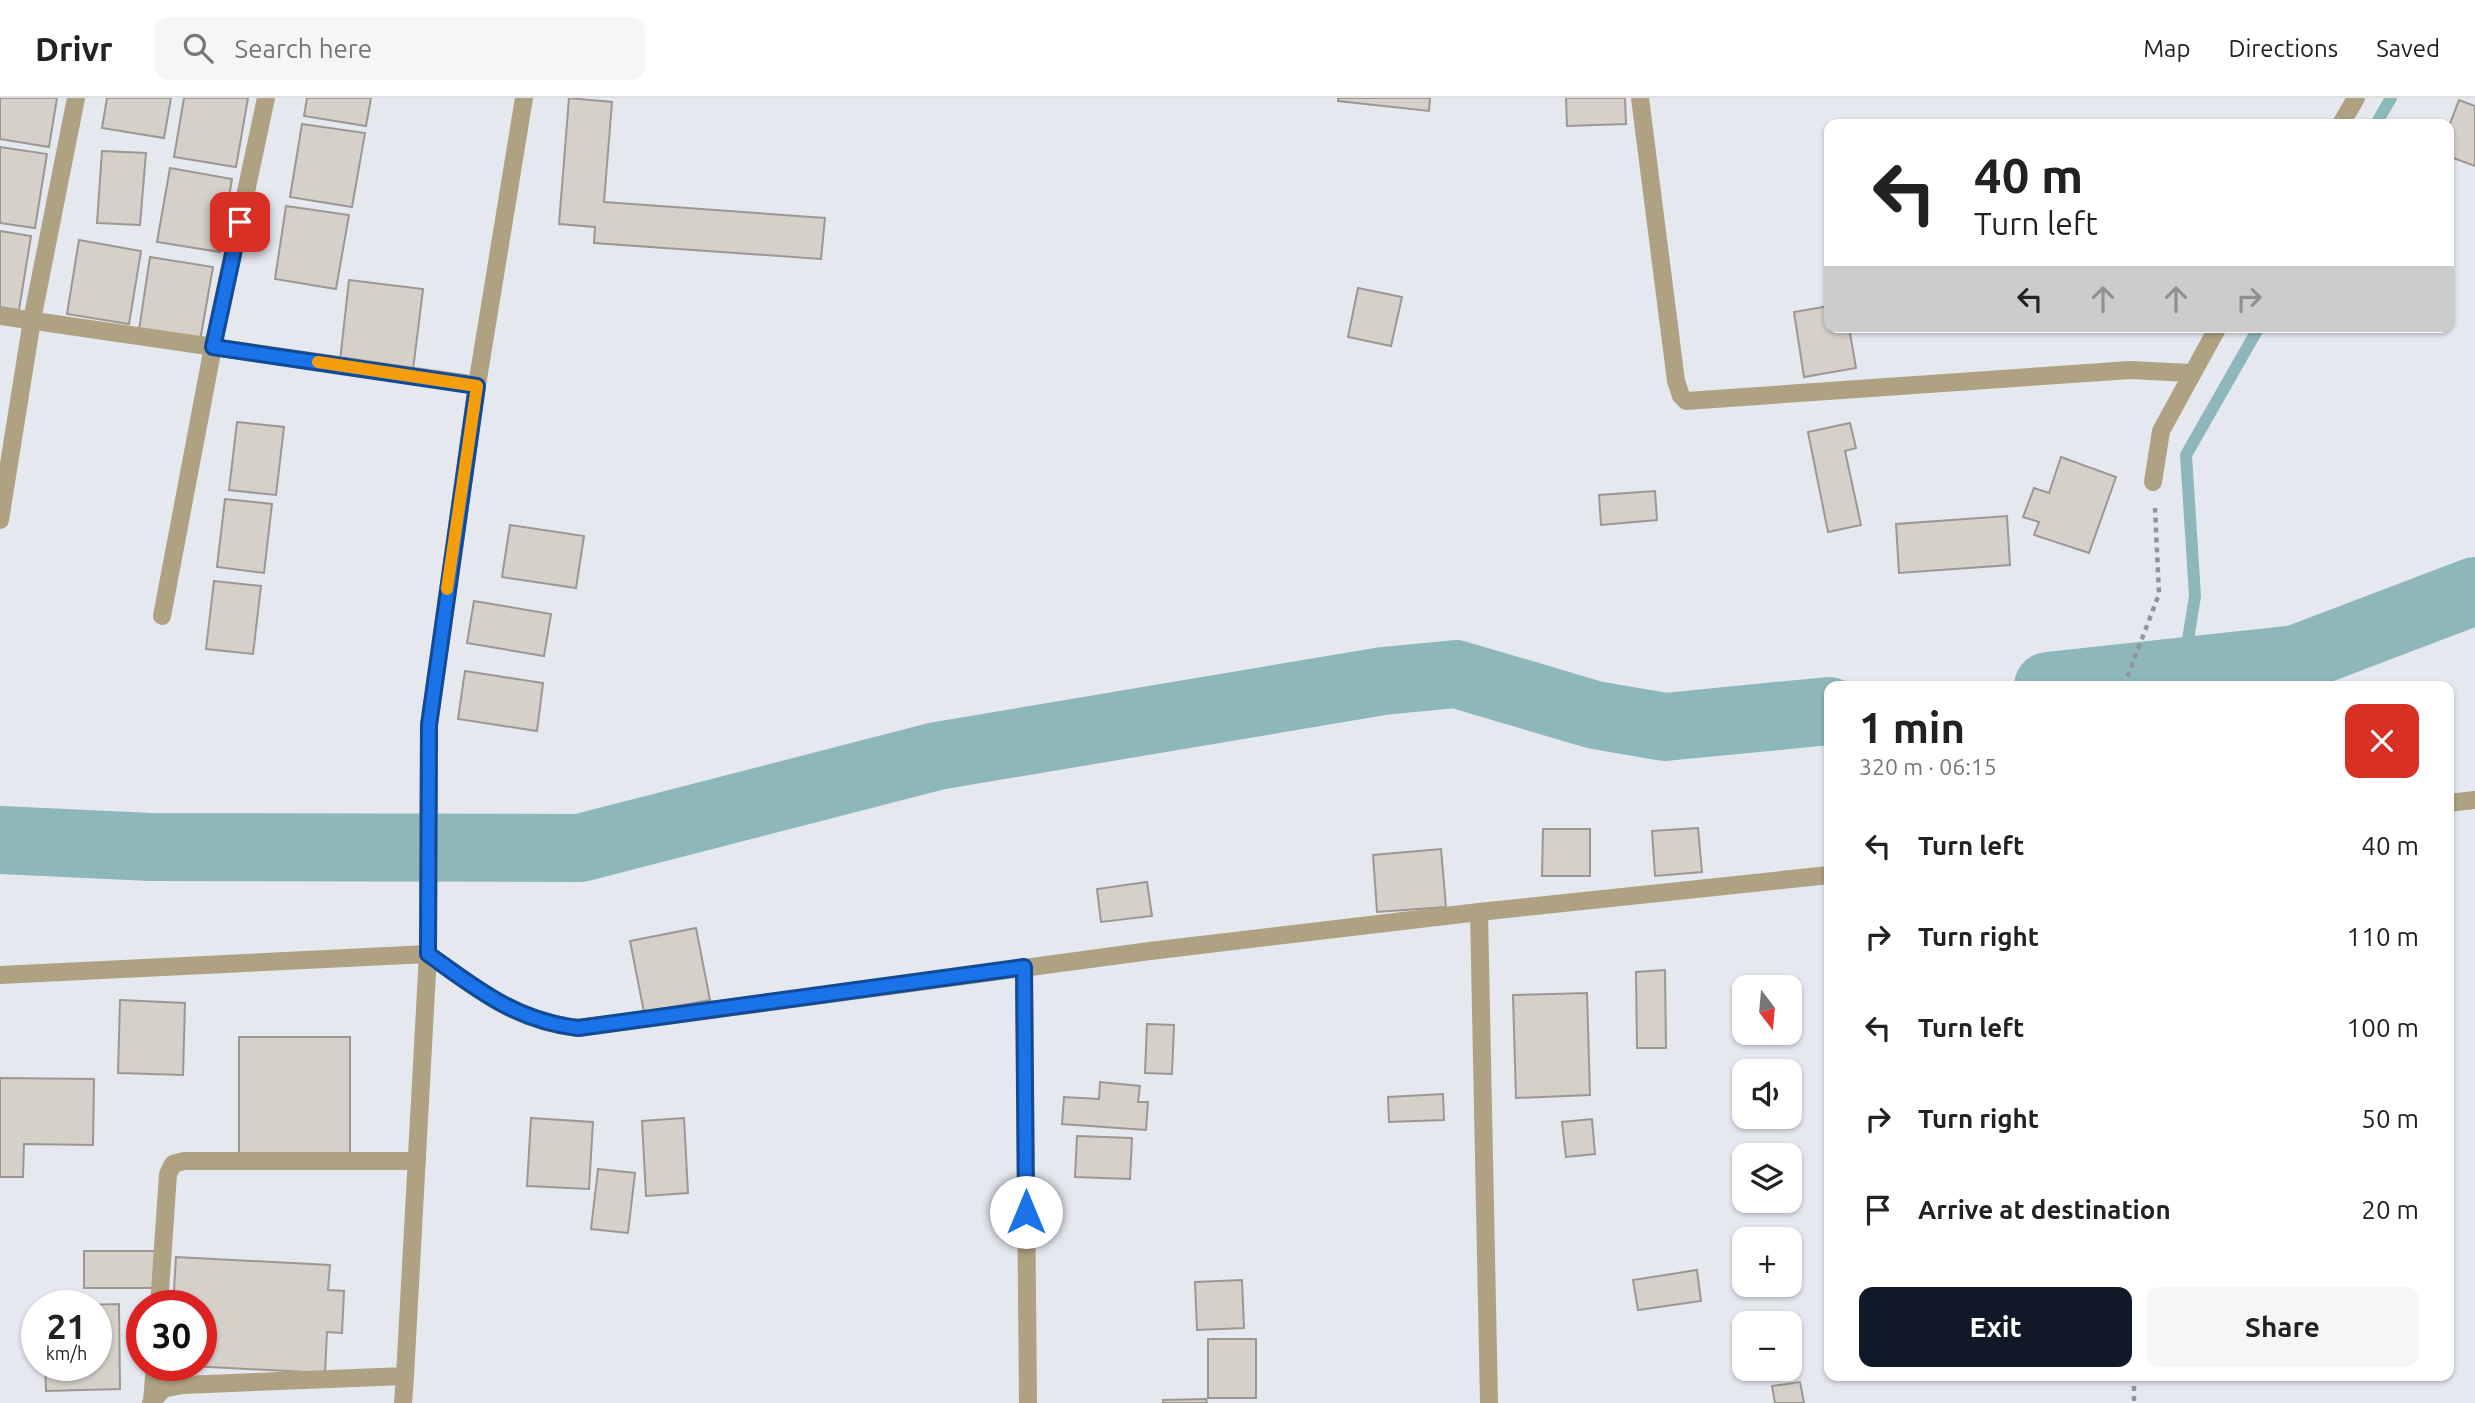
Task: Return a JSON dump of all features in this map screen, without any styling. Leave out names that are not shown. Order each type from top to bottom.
[{"type":"street","points":[[0,520],[32,320],[76,98]]},
{"type":"street","points":[[162,616],[213,347],[266,98]]},
{"type":"street","points":[[402,1403],[428,954],[431,796],[429,725],[477,386],[524,98]]},
{"type":"street","points":[[1640,98],[1676,381],[1681,396],[1686,401],[2130,370],[2191,373]]},
{"type":"street","points":[[2343,119],[2356,98]]},
{"type":"street","points":[[0,316],[477,386]]},
{"type":"street","points":[[2153,482],[2161,431],[2214,333]]},
{"type":"street","points":[[2454,802],[2475,800]]},
{"type":"street","points":[[0,975],[428,954],[470,984],[526,1017],[546,1024],[578,1028],[1024,967],[1479,912],[1824,877]]},
{"type":"street","points":[[1479,912],[1489,1403]]},
{"type":"street","points":[[1024,967],[1028,1403]]},
{"type":"street","points":[[160,1290],[168,1174],[173,1164],[184,1161],[417,1161]]},
{"type":"street","points":[[152,1402],[163,1389],[182,1385],[405,1376]]},
{"type":"street","points":[[152,1402],[154,1381]]},
{"type":"path","points":[[2126,681],[2159,594],[2153,482]]},
{"type":"path","points":[[2134,1381],[2134,1403]]},
{"type":"building","points":[[0,98],[57,98],[49,147],[0,139]]},
{"type":"building","points":[[107,98],[171,98],[164,138],[102,128]]},
{"type":"building","points":[[184,98],[248,98],[236,167],[174,157]]},
{"type":"building","points":[[307,98],[371,98],[366,126],[304,116]]},
{"type":"building","points":[[569,98],[612,102],[604,202],[825,218],[821,259],[594,243],[595,227],[559,224]]},
{"type":"building","points":[[1338,98],[1430,98],[1429,111],[1338,101]]},
{"type":"building","points":[[1566,98],[1625,98],[1626,124],[1567,126]]},
{"type":"building","points":[[2459,100],[2475,106],[2475,166],[2454,158],[2454,119],[2452,119]]},
{"type":"building","points":[[302,124],[365,133],[352,207],[290,197]]},
{"type":"building","points":[[0,147],[47,154],[35,228],[0,223]]},
{"type":"building","points":[[102,151],[146,153],[140,225],[97,223]]},
{"type":"building","points":[[170,168],[232,179],[220,252],[157,242]]},
{"type":"building","points":[[286,206],[349,215],[336,289],[275,279]]},
{"type":"building","points":[[0,231],[31,236],[19,310],[0,307]]},
{"type":"building","points":[[79,240],[141,251],[129,324],[67,314]]},
{"type":"building","points":[[150,257],[213,267],[200,341],[139,330]]},
{"type":"building","points":[[349,280],[423,289],[413,370],[340,361]]},
{"type":"building","points":[[1358,288],[1402,297],[1391,346],[1348,337]]},
{"type":"building","points":[[1824,307],[1824,333],[1850,333],[1856,368],[1804,377],[1794,312]]},
{"type":"building","points":[[237,422],[284,427],[276,495],[229,490]]},
{"type":"building","points":[[1850,423],[1856,448],[1845,451],[1861,525],[1828,532],[1808,432]]},
{"type":"building","points":[[2061,457],[2116,477],[2089,553],[2034,535],[2039,522],[2023,517],[2034,488],[2049,493]]},
{"type":"building","points":[[1655,491],[1657,520],[1601,525],[1599,495]]},
{"type":"building","points":[[225,499],[272,504],[264,573],[217,567]]},
{"type":"building","points":[[2007,516],[2010,565],[1899,573],[1896,524]]},
{"type":"building","points":[[510,525],[584,536],[576,588],[502,577]]},
{"type":"building","points":[[214,581],[261,586],[253,654],[206,649]]},
{"type":"building","points":[[474,601],[551,614],[544,656],[467,643]]},
{"type":"building","points":[[465,671],[543,683],[537,731],[458,719]]},
{"type":"building","points":[[1698,828],[1702,872],[1655,876],[1652,831]]},
{"type":"building","points":[[1543,829],[1590,829],[1590,876],[1542,876]]},
{"type":"building","points":[[1441,849],[1446,907],[1377,912],[1373,855]]},
{"type":"building","points":[[1147,882],[1152,916],[1101,922],[1097,889]]},
{"type":"building","points":[[696,928],[710,1000],[644,1012],[630,941]]},
{"type":"building","points":[[1665,970],[1666,1048],[1637,1048],[1636,972]]},
{"type":"building","points":[[1587,993],[1590,1095],[1516,1098],[1513,995]]},
{"type":"building","points":[[120,1000],[185,1003],[183,1075],[118,1073]]},
{"type":"building","points":[[1147,1024],[1174,1025],[1172,1074],[1145,1073]]},
{"type":"building","points":[[239,1037],[350,1037],[350,1155],[239,1155]]},
{"type":"building","points":[[0,1078],[94,1079],[93,1145],[24,1144],[23,1177],[0,1177]]},
{"type":"building","points":[[1100,1082],[1140,1086],[1138,1102],[1148,1102],[1146,1130],[1062,1124],[1064,1097],[1099,1099]]},
{"type":"building","points":[[1443,1094],[1444,1120],[1389,1122],[1388,1097]]},
{"type":"building","points":[[531,1118],[593,1122],[589,1189],[527,1186]]},
{"type":"building","points":[[684,1118],[688,1193],[646,1196],[642,1121]]},
{"type":"building","points":[[1592,1119],[1595,1154],[1566,1157],[1562,1122]]},
{"type":"building","points":[[1077,1136],[1132,1138],[1130,1179],[1075,1177]]},
{"type":"building","points":[[598,1169],[635,1173],[628,1233],[591,1229]]},
{"type":"building","points":[[84,1251],[157,1251],[157,1288],[84,1288]]},
{"type":"building","points":[[176,1257],[330,1265],[328,1290],[344,1291],[342,1333],[327,1332],[325,1373],[217,1367],[217,1290],[174,1290]]},
{"type":"building","points":[[1697,1270],[1701,1301],[1638,1310],[1633,1280]]},
{"type":"building","points":[[1242,1280],[1244,1328],[1197,1330],[1195,1282]]},
{"type":"building","points":[[112,1304],[119,1304],[120,1389],[46,1391],[46,1381],[112,1381]]},
{"type":"building","points":[[1208,1339],[1256,1339],[1256,1398],[1208,1398]]},
{"type":"building","points":[[1800,1382],[1804,1403],[1775,1403],[1772,1386]]},
{"type":"building","points":[[1206,1399],[1207,1403],[1163,1403],[1163,1400]]},
{"type":"waterway","points":[[2379,119],[2391,98]]},
{"type":"waterway","points":[[2183,671],[2195,596],[2186,455],[2256,333]]},
{"type":"waterway","points":[[2094,681],[2296,659],[2475,591]]},
{"type":"waterway","points":[[0,840],[151,847],[580,848],[937,756],[1383,681],[1456,674],[1595,715],[1665,727],[1824,711]]},
{"type":"slow traffic","points":[[318,362],[477,386],[447,589]]},
{"type":"route","points":[[240,222],[213,347],[477,386],[429,725],[431,796],[428,954],[470,984],[526,1017],[546,1024],[578,1028],[1024,967],[1026,1212]]}]
